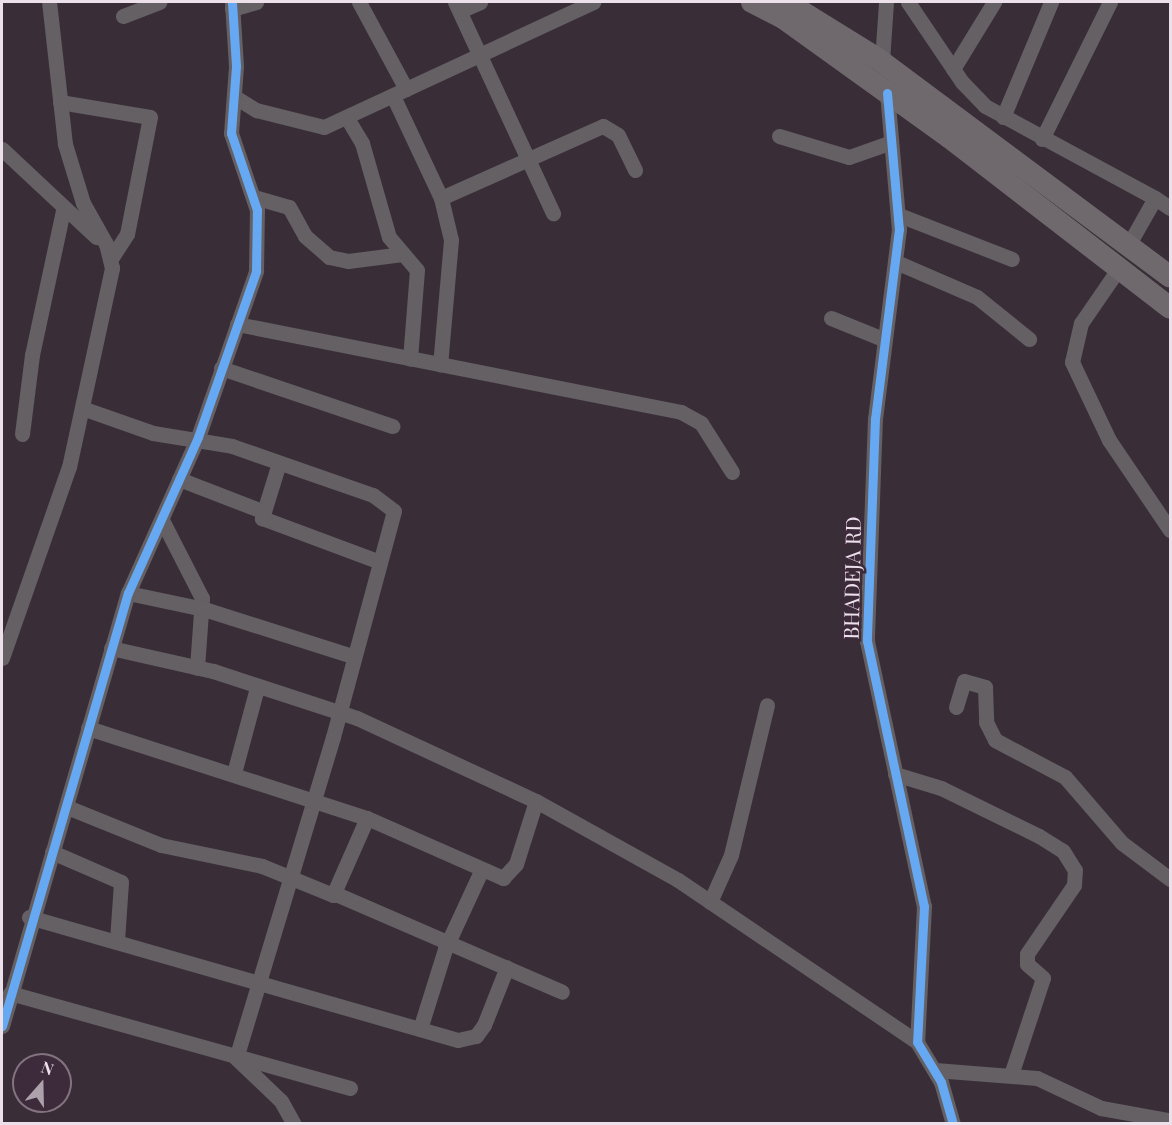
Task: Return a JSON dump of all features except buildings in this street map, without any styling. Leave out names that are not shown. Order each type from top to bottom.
[{"type":"main road","points":[[752,2],[887,93],[1170,308]]},
{"type":"main road","points":[[786,2],[882,61],[1129,244],[1170,277]]},
{"type":"street","points":[[49,2],[60,102],[78,191],[106,244],[111,259]]},
{"type":"street","points":[[123,16],[159,2]]},
{"type":"street","points":[[2,1026],[29,918],[68,807],[88,728],[128,593],[198,437],[261,250],[254,197],[233,149],[235,97],[232,5],[256,2]]},
{"type":"street","points":[[358,2],[399,93],[441,198],[453,252],[440,364]]},
{"type":"street","points":[[480,2],[458,6],[553,213]]},
{"type":"street","points":[[235,97],[256,110],[314,128],[347,118],[593,2]]},
{"type":"street","points":[[882,61],[886,2]]},
{"type":"street","points":[[908,2],[973,95],[1003,117],[1042,140],[1170,208]]},
{"type":"street","points":[[953,69],[994,2]]},
{"type":"street","points":[[1003,117],[1051,2]]},
{"type":"street","points":[[1042,140],[1110,2]]},
{"type":"street","name":"BHADEJA RD","points":[[887,93],[889,143],[899,215],[896,262],[883,339],[866,604],[868,653],[924,906],[917,1042]]},
{"type":"street","points":[[2,658],[8,624],[60,496],[82,408],[111,259],[127,234],[150,117],[60,102]]},
{"type":"street","points":[[347,118],[362,143],[389,237],[417,270],[410,359]]},
{"type":"street","points":[[441,198],[603,126],[618,135],[635,170]]},
{"type":"street","points":[[779,136],[849,157],[889,143]]},
{"type":"street","points":[[2,149],[63,210],[106,244]]},
{"type":"street","points":[[254,197],[290,207],[305,236],[329,257],[348,261],[403,254]]},
{"type":"street","points":[[1129,244],[1155,198]]},
{"type":"street","points":[[22,434],[30,364],[63,210]]},
{"type":"street","points":[[899,215],[1012,259]]},
{"type":"street","points":[[896,262],[977,297],[1029,339]]},
{"type":"street","points":[[1119,268],[1081,323],[1072,362],[1109,440],[1170,530]]},
{"type":"street","points":[[831,318],[883,339]]},
{"type":"street","points":[[237,324],[690,415],[701,423],[732,472]]},
{"type":"street","points":[[221,368],[392,426]]},
{"type":"street","points":[[82,408],[153,433],[198,437],[279,463],[391,505],[380,562],[313,800],[236,1058]]},
{"type":"street","points":[[262,511],[279,463]]},
{"type":"street","points":[[179,478],[262,511],[268,521],[380,562]]},
{"type":"street","points":[[162,520],[204,609],[197,668]]},
{"type":"street","points":[[128,593],[204,609],[352,656]]},
{"type":"street","points":[[111,648],[197,668],[337,712],[536,801],[710,902],[917,1042],[935,1070],[953,1124]]},
{"type":"street","points":[[956,708],[964,681],[986,687],[986,722],[994,740],[1065,777],[1122,843],[1170,879]]},
{"type":"street","points":[[234,773],[257,688]]},
{"type":"street","points":[[710,902],[731,855],[767,705]]},
{"type":"street","points":[[88,728],[234,773],[366,818],[503,878],[511,874],[536,801]]},
{"type":"street","points":[[895,774],[941,788],[1063,850],[1075,870],[1074,885],[1027,954],[1027,964],[1043,978],[1011,1075]]},
{"type":"street","points":[[68,807],[161,845],[262,866],[288,880],[336,894],[448,940],[562,992]]},
{"type":"street","points":[[336,894],[366,818]]},
{"type":"street","points":[[52,852],[121,882],[117,940]]},
{"type":"street","points":[[420,1029],[448,940],[482,869]]},
{"type":"street","points":[[29,918],[259,979],[458,1040],[476,1036],[491,1012],[507,967]]},
{"type":"street","points":[[10,993],[350,1088]]},
{"type":"street","points":[[236,1058],[281,1101],[294,1124]]},
{"type":"street","points":[[935,1070],[1011,1075],[1050,1083],[1101,1108],[1168,1117]]},
{"type":"cycle path","points":[[2,1026],[128,593],[198,437],[256,271],[257,210],[231,133],[236,66],[232,2]]},
{"type":"cycle path","points":[[887,93],[899,229],[875,418],[867,641],[924,906],[917,1042],[941,1082],[953,1124]]}]
